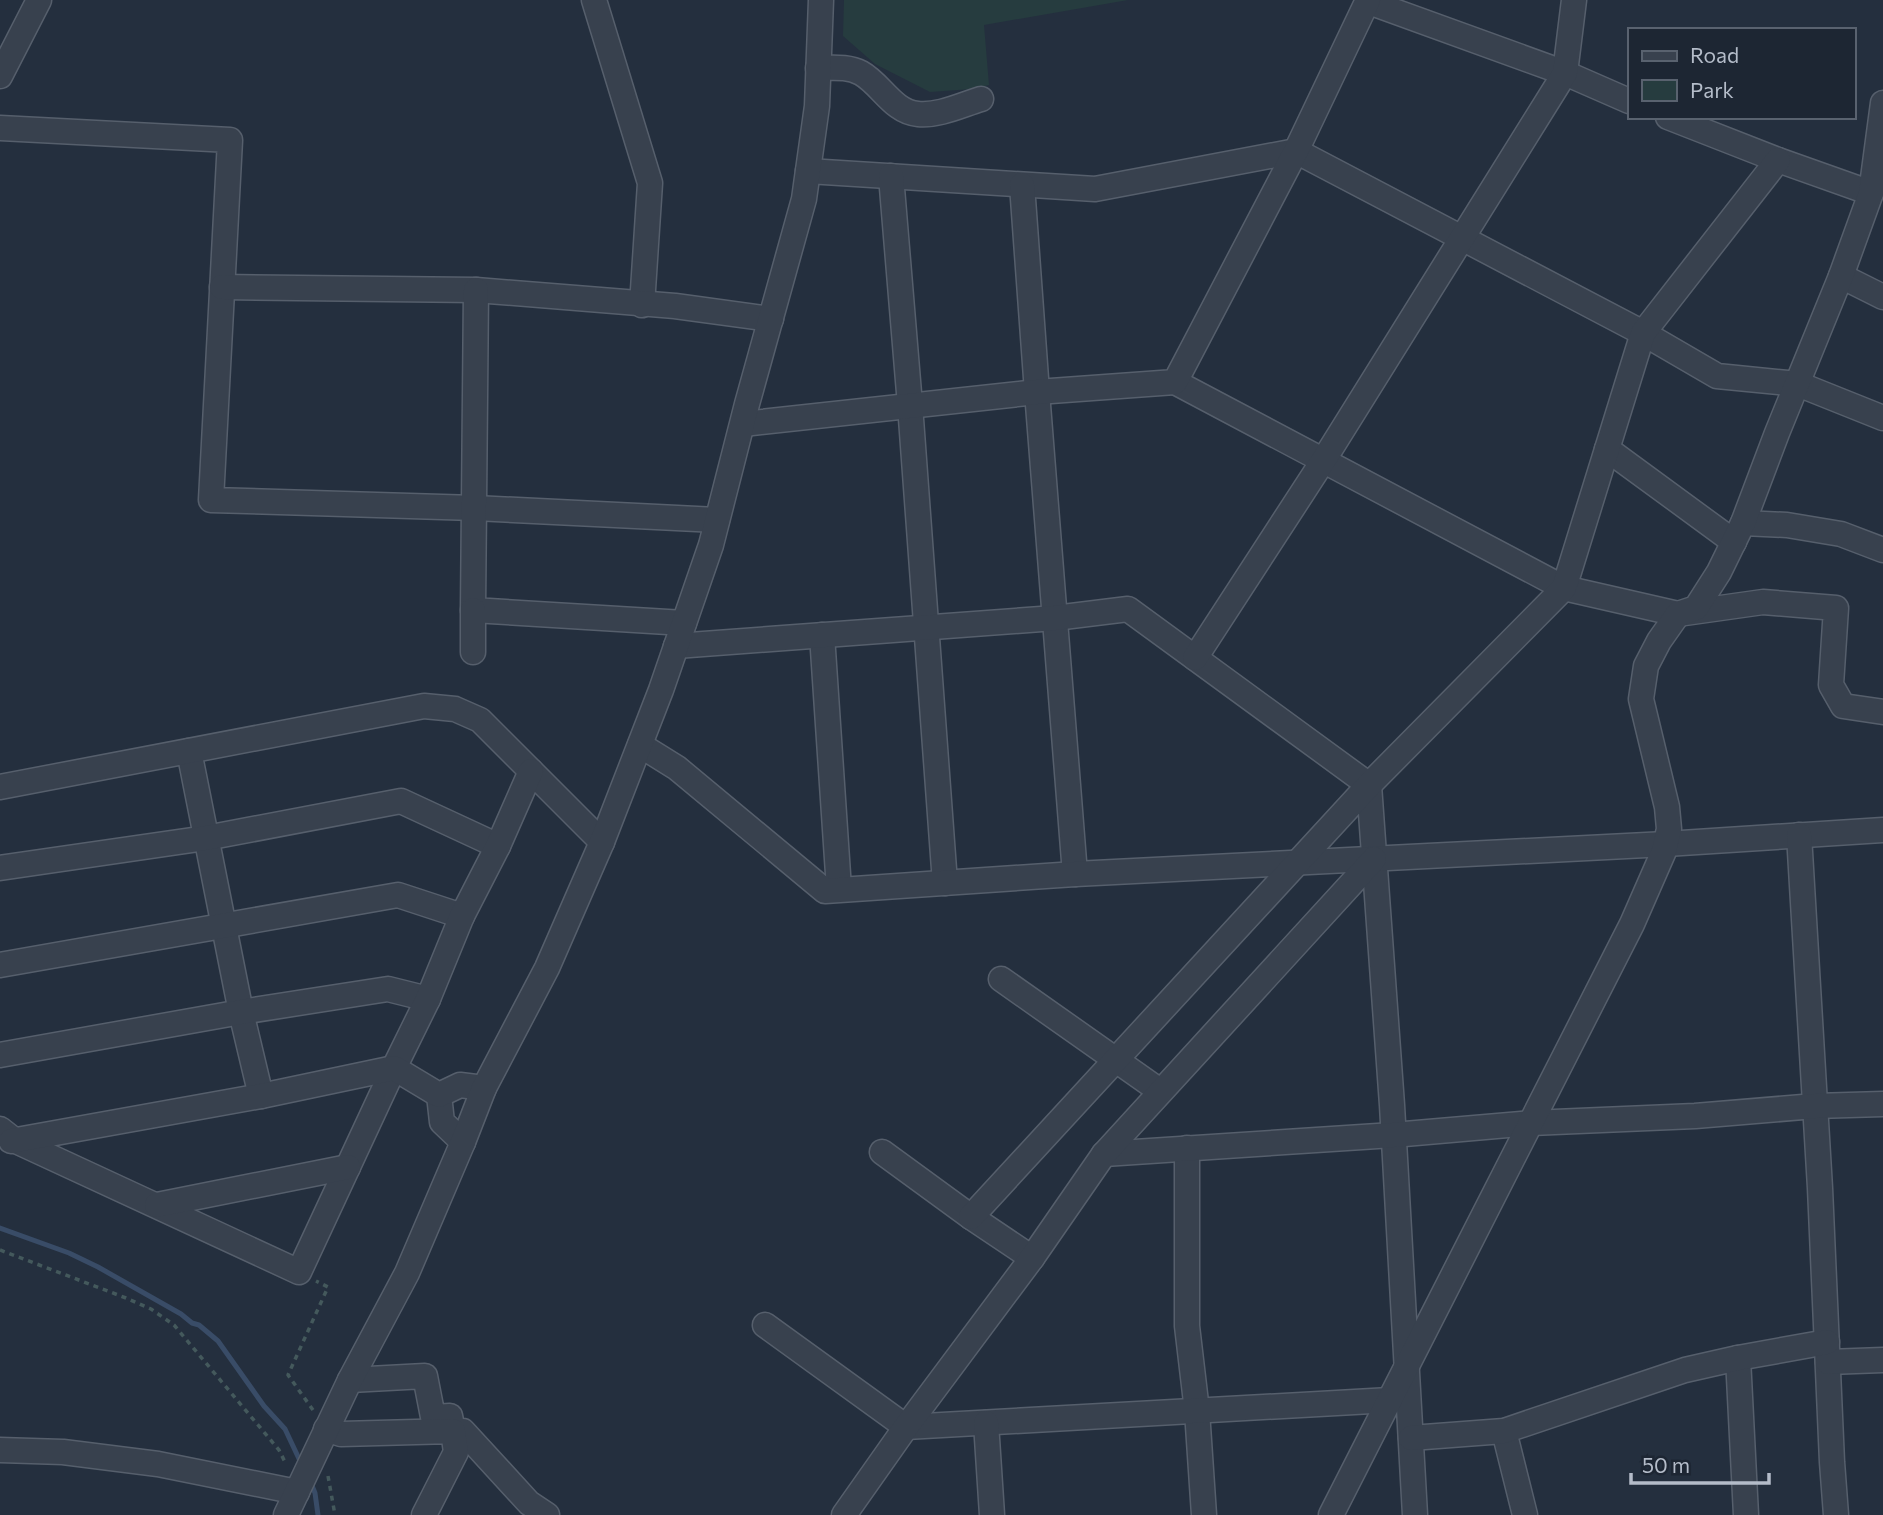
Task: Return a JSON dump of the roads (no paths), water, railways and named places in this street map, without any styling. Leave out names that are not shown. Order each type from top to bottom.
[{"type":"street","points":[[0,76],[39,0]]},
{"type":"street","points":[[594,0],[650,183],[642,304]]},
{"type":"street","points":[[286,1515],[326,1429],[407,1273],[484,1088],[547,968],[602,842],[676,646],[711,545],[804,199],[817,106],[821,0]]},
{"type":"street","points":[[1195,658],[1324,461],[1565,74],[1574,0]]},
{"type":"street","points":[[1175,382],[1296,151],[1368,1],[1565,74],[1628,101]]},
{"type":"street","points":[[818,68],[847,68],[862,73],[898,106],[915,114],[934,114],[981,99]]},
{"type":"street","points":[[1331,1515],[1632,925],[1664,851],[1669,829],[1667,807],[1642,699],[1646,666],[1678,614],[1696,608],[1719,572],[1739,532],[1877,181],[1883,103]]},
{"type":"street","points":[[1673,119],[1778,160],[1877,181]]},
{"type":"street","points":[[0,128],[230,140],[211,500],[475,508],[717,520]]},
{"type":"street","points":[[808,171],[1095,189],[1296,151],[1643,333],[1717,376],[1798,384],[1883,418]]},
{"type":"street","points":[[971,1217],[1369,785],[1564,588],[1643,333],[1778,160]]},
{"type":"street","points":[[891,176],[945,883]]},
{"type":"street","points":[[1022,185],[1075,874]]},
{"type":"street","points":[[1841,276],[1883,297]]},
{"type":"street","points":[[222,287],[476,290],[674,306],[771,319]]},
{"type":"street","points":[[473,652],[476,290]]},
{"type":"street","points":[[745,414],[910,405],[1175,382],[1564,588],[1678,614],[1763,602],[1836,608],[1831,685],[1843,706],[1883,712]]},
{"type":"street","points":[[1607,449],[1739,532],[1787,525],[1841,534],[1883,550]]},
{"type":"street","points":[[676,646],[1055,618],[1128,609],[1369,785]]},
{"type":"street","points":[[473,610],[684,623]]},
{"type":"street","points":[[822,635],[839,889]]},
{"type":"street","points":[[0,787],[424,706],[455,709],[480,720],[602,842]]},
{"type":"street","points":[[640,745],[677,768],[825,891],[1075,874],[1665,844],[1883,830]]},
{"type":"street","points":[[189,751],[241,1012],[261,1096]]},
{"type":"street","points":[[5,1137],[299,1272],[428,999],[462,916],[499,846],[531,771]]},
{"type":"street","points":[[1369,785],[1415,1515]]},
{"type":"street","points":[[0,868],[206,838],[401,800],[499,846]]},
{"type":"street","points":[[1799,835],[1836,1515]]},
{"type":"street","points":[[844,1515],[1032,1258],[1104,1154],[1374,859]]},
{"type":"street","points":[[0,965],[398,895],[462,916]]},
{"type":"street","points":[[1001,979],[1160,1091]]},
{"type":"street","points":[[0,1055],[388,989],[428,999]]},
{"type":"street","points":[[5,1137],[261,1096],[394,1068],[439,1095]]},
{"type":"street","points":[[439,1095],[460,1085],[484,1088]]},
{"type":"street","points":[[439,1095],[442,1122],[463,1142]]},
{"type":"street","points":[[1104,1154],[1531,1124],[1883,1104]]},
{"type":"street","points":[[1187,1148],[1187,1326],[1197,1411],[1203,1515]]},
{"type":"street","points":[[882,1152],[1032,1258]]},
{"type":"street","points":[[157,1205],[348,1167]]},
{"type":"street","points":[[765,1325],[906,1427],[1390,1400]]},
{"type":"street","points":[[1411,1437],[1504,1431],[1685,1370],[1738,1358],[1827,1352],[1883,1360]]},
{"type":"street","points":[[1738,1358],[1746,1515]]},
{"type":"street","points":[[351,1380],[425,1376],[433,1417],[450,1416],[456,1452],[424,1515]]},
{"type":"street","points":[[986,1423],[992,1515]]},
{"type":"street","points":[[326,1429],[341,1434],[463,1431],[529,1503],[547,1515]]},
{"type":"street","points":[[1504,1431],[1525,1515]]},
{"type":"street","points":[[0,1450],[63,1452],[158,1464],[298,1489]]},
{"type":"waterway","points":[[0,1228],[69,1253],[98,1267],[199,1325],[218,1341],[264,1406],[285,1429],[301,1463]]},
{"type":"waterway","points":[[310,1481],[315,1493],[318,1515]]}]
